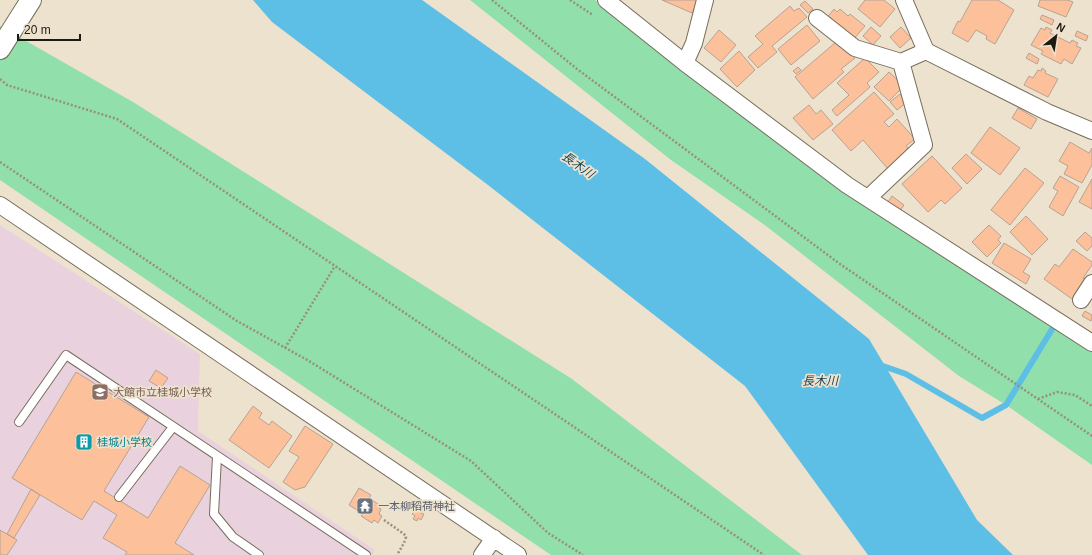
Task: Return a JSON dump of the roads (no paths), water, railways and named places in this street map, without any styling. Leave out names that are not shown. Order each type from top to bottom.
[{"type":"street","points":[[0,49],[31,0]]},
{"type":"street","points":[[606,0],[685,63],[835,176],[1092,343]]},
{"type":"street","points":[[685,63],[694,43],[705,0]]},
{"type":"street","points":[[904,0],[926,51],[1033,105],[1092,131]]},
{"type":"street","points":[[817,18],[855,48],[901,62],[926,51]]},
{"type":"street","points":[[868,198],[924,145],[901,62]]},
{"type":"street","points":[[0,205],[518,555]]},
{"type":"street","points":[[1081,300],[1092,283]]},
{"type":"street","points":[[482,555],[494,538]]},
{"type":"lane","points":[[18,422],[66,355],[366,555]]},
{"type":"lane","points":[[119,498],[173,427]]},
{"type":"lane","points":[[218,457],[214,514],[233,537],[259,555]]},
{"type":"water","name":"長木川","points":[[253,0],[422,0],[645,159],[869,339],[977,520],[1013,555],[868,555],[745,386],[488,185],[272,22]]},
{"type":"waterway","points":[[880,365],[906,374],[982,418],[1006,405],[1054,326]]},
{"type":"place","name":"大館市立桂城小学校","points":[[100,392]]},
{"type":"place","name":"桂城小学校","points":[[84,442]]},
{"type":"place","name":"一本柳稻荷神社","points":[[365,506]]}]
